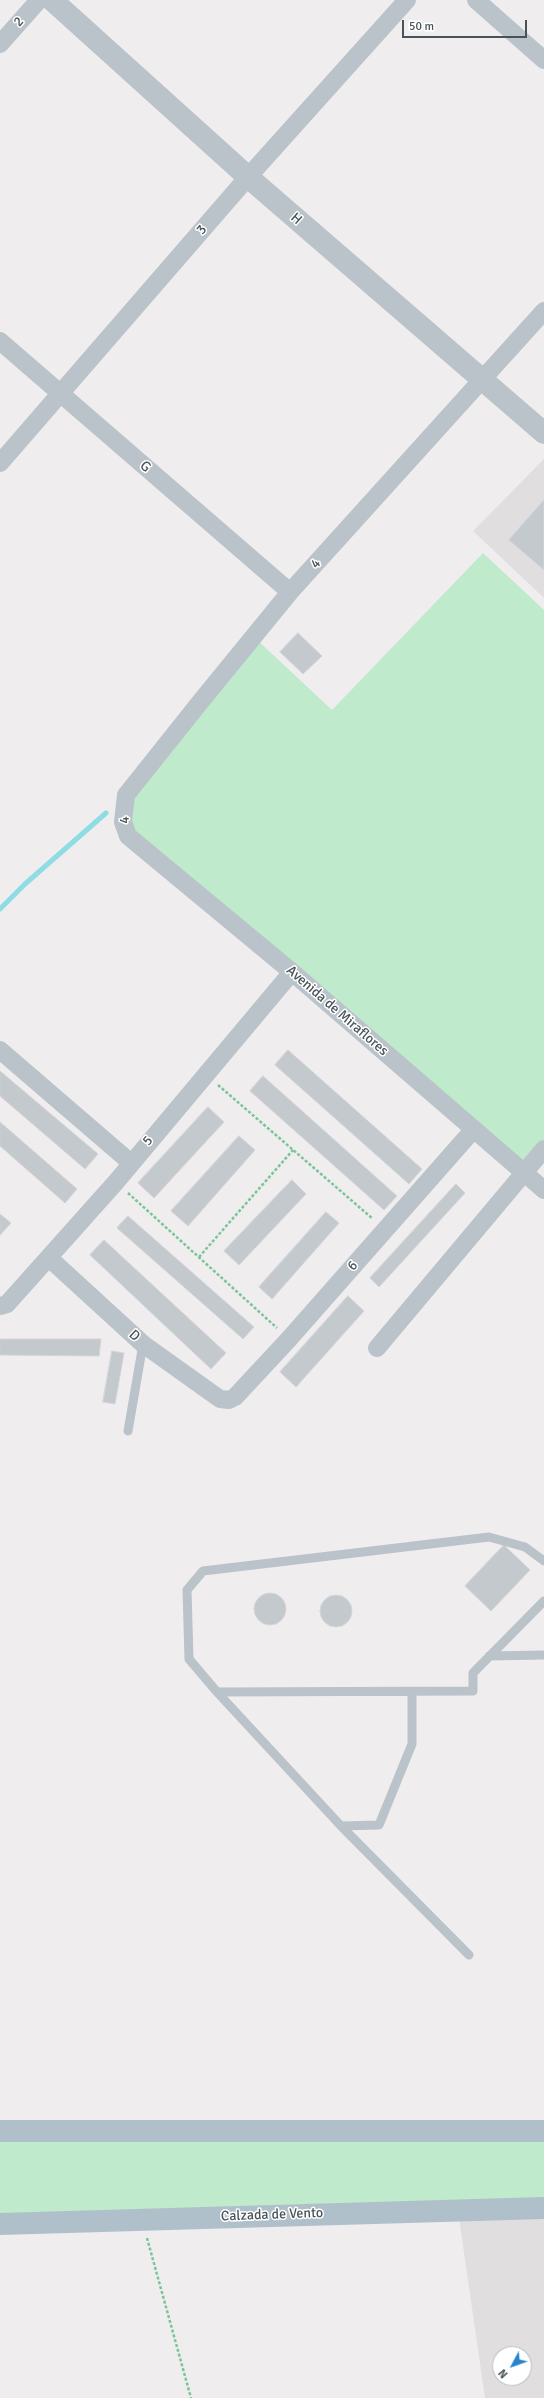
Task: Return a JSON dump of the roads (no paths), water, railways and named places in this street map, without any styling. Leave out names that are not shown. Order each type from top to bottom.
[{"type":"main road","points":[[0,2130],[544,2131]]},
{"type":"main road","name":"Calzada de Vento","points":[[0,2224],[544,2208]]},
{"type":"street","name":"2","points":[[0,44],[39,0]]},
{"type":"street","name":"H","points":[[52,0],[248,177],[482,381],[544,433]]},
{"type":"street","name":"3","points":[[0,463],[248,177],[407,0]]},
{"type":"street","points":[[476,0],[544,60]]},
{"type":"street","name":"4","points":[[128,836],[123,822],[126,795],[290,592],[544,311]]},
{"type":"street","name":"G","points":[[0,341],[290,592]]},
{"type":"street","name":"Avenida de Miraflores","points":[[128,836],[292,972],[544,1190]]},
{"type":"street","name":"5","points":[[0,1306],[7,1304],[116,1182],[130,1162],[292,972]]},
{"type":"street","points":[[0,1050],[130,1162]]},
{"type":"street","name":"6","points":[[229,1400],[235,1396],[289,1339],[474,1129]]},
{"type":"street","points":[[377,1348],[544,1149]]},
{"type":"street","name":"D","points":[[49,1258],[143,1344],[220,1399],[229,1400]]},
{"type":"lane","points":[[128,1431],[143,1344]]},
{"type":"lane","points":[[469,1955],[341,1826],[217,1692],[189,1659],[187,1590],[203,1571],[489,1537],[525,1547],[544,1560]]},
{"type":"lane","points":[[217,1692],[474,1692],[473,1673],[544,1601]]},
{"type":"lane","points":[[490,1656],[544,1655]]},
{"type":"lane","points":[[341,1826],[379,1825],[412,1744],[412,1692]]},
{"type":"waterway","points":[[0,909],[25,884],[106,813]]}]
